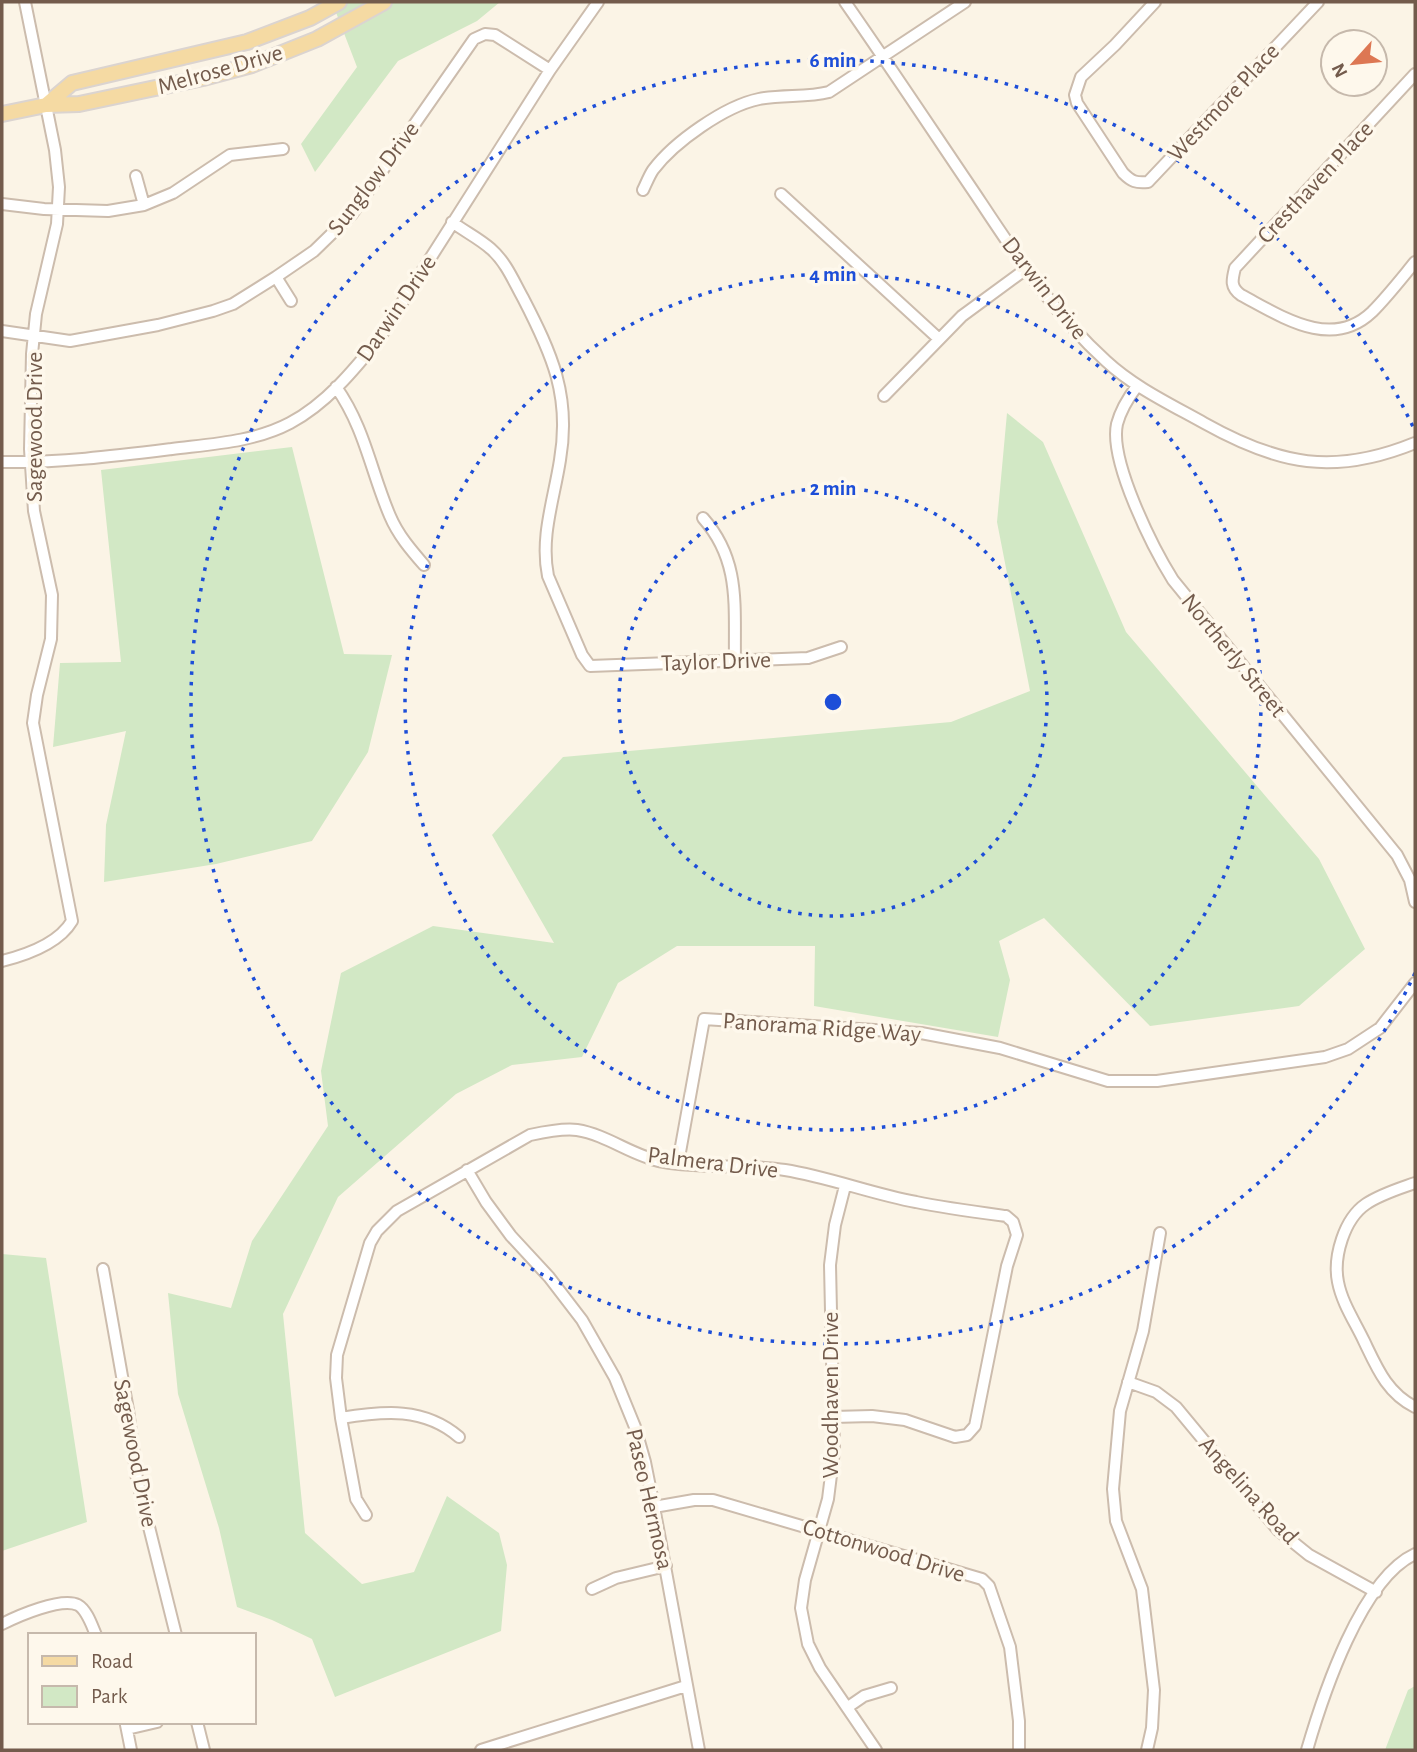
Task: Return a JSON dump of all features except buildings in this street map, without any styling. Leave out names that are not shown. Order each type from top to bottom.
[{"type":"main road","name":"Melrose Drive","points":[[46,105],[72,83],[247,42],[310,18],[339,2]]},
{"type":"main road","name":"Melrose Drive","points":[[2,114],[46,105],[79,104],[253,65],[317,39],[384,2]]},
{"type":"street","name":"Sagewood Drive","points":[[2,961],[38,948],[66,932],[72,921],[33,723],[51,639],[52,595],[34,511],[31,462],[33,337],[58,210],[59,187],[55,150],[25,2]]},
{"type":"street","name":"Darwin Drive","points":[[2,462],[103,458],[243,440],[274,430],[306,414],[336,387],[379,339],[550,70],[598,2]]},
{"type":"street","name":"Darwin Drive","points":[[845,2],[1062,318],[1107,362],[1137,386],[1261,452],[1305,462],[1352,462],[1415,443]]},
{"type":"street","points":[[643,190],[652,171],[659,164],[722,112],[741,103],[761,99],[829,92],[965,2]]},
{"type":"street","name":"Westmore Place","points":[[1155,2],[1081,77],[1075,94],[1077,103],[1131,181],[1149,182],[1318,2]]},
{"type":"street","name":"Sunglow Drive","points":[[2,331],[70,341],[158,326],[233,304],[314,251],[352,214],[474,39],[485,34],[495,35],[550,70]]},
{"type":"street","name":"Cresthaven Place","points":[[1415,74],[1235,268],[1231,282],[1235,291],[1241,295],[1295,323],[1314,329],[1337,330],[1370,314],[1415,262]]},
{"type":"street","points":[[2,204],[58,210],[108,211],[144,205],[173,193],[230,155],[283,149]]},
{"type":"street","points":[[135,176],[144,205]]},
{"type":"street","points":[[781,194],[939,339]]},
{"type":"street","name":"Taylor Drive","points":[[452,222],[491,249],[505,266],[554,362],[563,407],[564,430],[546,536],[545,562],[548,576],[582,655],[590,666],[808,658],[841,647]]},
{"type":"street","points":[[884,396],[962,316],[1026,269]]},
{"type":"street","points":[[276,277],[291,301]]},
{"type":"street","name":"Northerly Street","points":[[1137,386],[1124,404],[1117,426],[1116,442],[1129,490],[1155,550],[1173,580],[1398,855],[1410,880],[1415,902]]},
{"type":"street","points":[[336,387],[358,423],[390,517],[410,550],[424,565]]},
{"type":"street","points":[[703,518],[722,542],[728,557],[734,597],[735,660]]},
{"type":"street","name":"Panorama Ridge Way","points":[[678,1163],[704,1019],[921,1033],[1000,1048],[1108,1081],[1157,1081],[1325,1057],[1348,1049],[1380,1028],[1415,983]]},
{"type":"street","name":"Palmera Drive","points":[[366,1515],[356,1499],[336,1378],[337,1355],[370,1243],[377,1231],[397,1211],[530,1135],[576,1130],[660,1161],[787,1170],[915,1202],[1006,1216],[1013,1222],[1017,1235],[1007,1266],[975,1426],[967,1435],[955,1437],[905,1420],[883,1417],[833,1417]]},
{"type":"street","name":"Paseo Hermosa","points":[[467,1170],[511,1236],[549,1277],[582,1320],[609,1366],[635,1426],[666,1566],[699,1750]]},
{"type":"street","points":[[1415,1183],[1390,1191],[1363,1206],[1343,1234],[1337,1269],[1343,1298],[1383,1380],[1396,1395],[1415,1407]]},
{"type":"street","name":"Woodhaven Drive","points":[[845,1186],[835,1225],[830,1265],[834,1451],[828,1499],[805,1580],[802,1608],[808,1644],[820,1668],[876,1750]]},
{"type":"street","points":[[1147,1750],[1152,1728],[1154,1690],[1142,1589],[1116,1521],[1113,1489],[1119,1411],[1143,1331],[1160,1233]]},
{"type":"street","name":"Sagewood Drive","points":[[103,1269],[128,1410],[137,1479],[176,1633]]},
{"type":"street","name":"Angelina Road","points":[[1128,1382],[1156,1392],[1176,1407],[1278,1530],[1309,1555],[1376,1592]]},
{"type":"street","points":[[341,1418],[379,1411],[398,1412],[444,1425],[458,1437]]},
{"type":"street","name":"Cottonwood Drive","points":[[654,1507],[694,1500],[713,1500],[982,1580],[989,1586],[1010,1647],[1019,1721],[1019,1750]]},
{"type":"street","points":[[1307,1750],[1357,1616],[1396,1568],[1415,1554]]},
{"type":"street","points":[[592,1589],[616,1578],[666,1566]]},
{"type":"street","points":[[2,1624],[63,1602],[78,1605],[84,1610],[95,1633]]},
{"type":"street","points":[[481,1750],[686,1686]]},
{"type":"street","points":[[848,1707],[864,1696],[891,1688]]},
{"type":"street","points":[[198,1724],[204,1750]]},
{"type":"street","points":[[126,1726],[131,1750]]},
{"type":"green space","points":[[332,2],[500,2],[477,21],[398,61],[315,172],[301,144],[357,67]]},
{"type":"green space","points":[[1007,413],[1043,442],[1126,632],[1319,859],[1365,949],[1299,1006],[1150,1026],[1044,918],[999,941],[1010,980],[998,1037],[814,1006],[815,946],[677,946],[618,983],[582,1057],[512,1065],[456,1094],[338,1197],[283,1314],[305,1533],[362,1584],[414,1572],[447,1496],[499,1533],[507,1565],[501,1631],[335,1697],[312,1639],[237,1607],[219,1528],[178,1394],[168,1293],[231,1308],[252,1241],[328,1126],[321,1071],[341,973],[433,926],[554,943],[492,835],[563,757],[951,722],[1030,691],[997,522]]},
{"type":"green space","points":[[292,447],[344,654],[392,655],[368,752],[312,841],[216,864],[104,882],[106,825],[126,731],[53,747],[60,663],[121,662],[101,470]]},
{"type":"green space","points":[[2,1254],[46,1258],[87,1522],[2,1551]]},
{"type":"green space","points":[[1415,1686],[1415,1750],[1385,1750],[1408,1690]]}]
